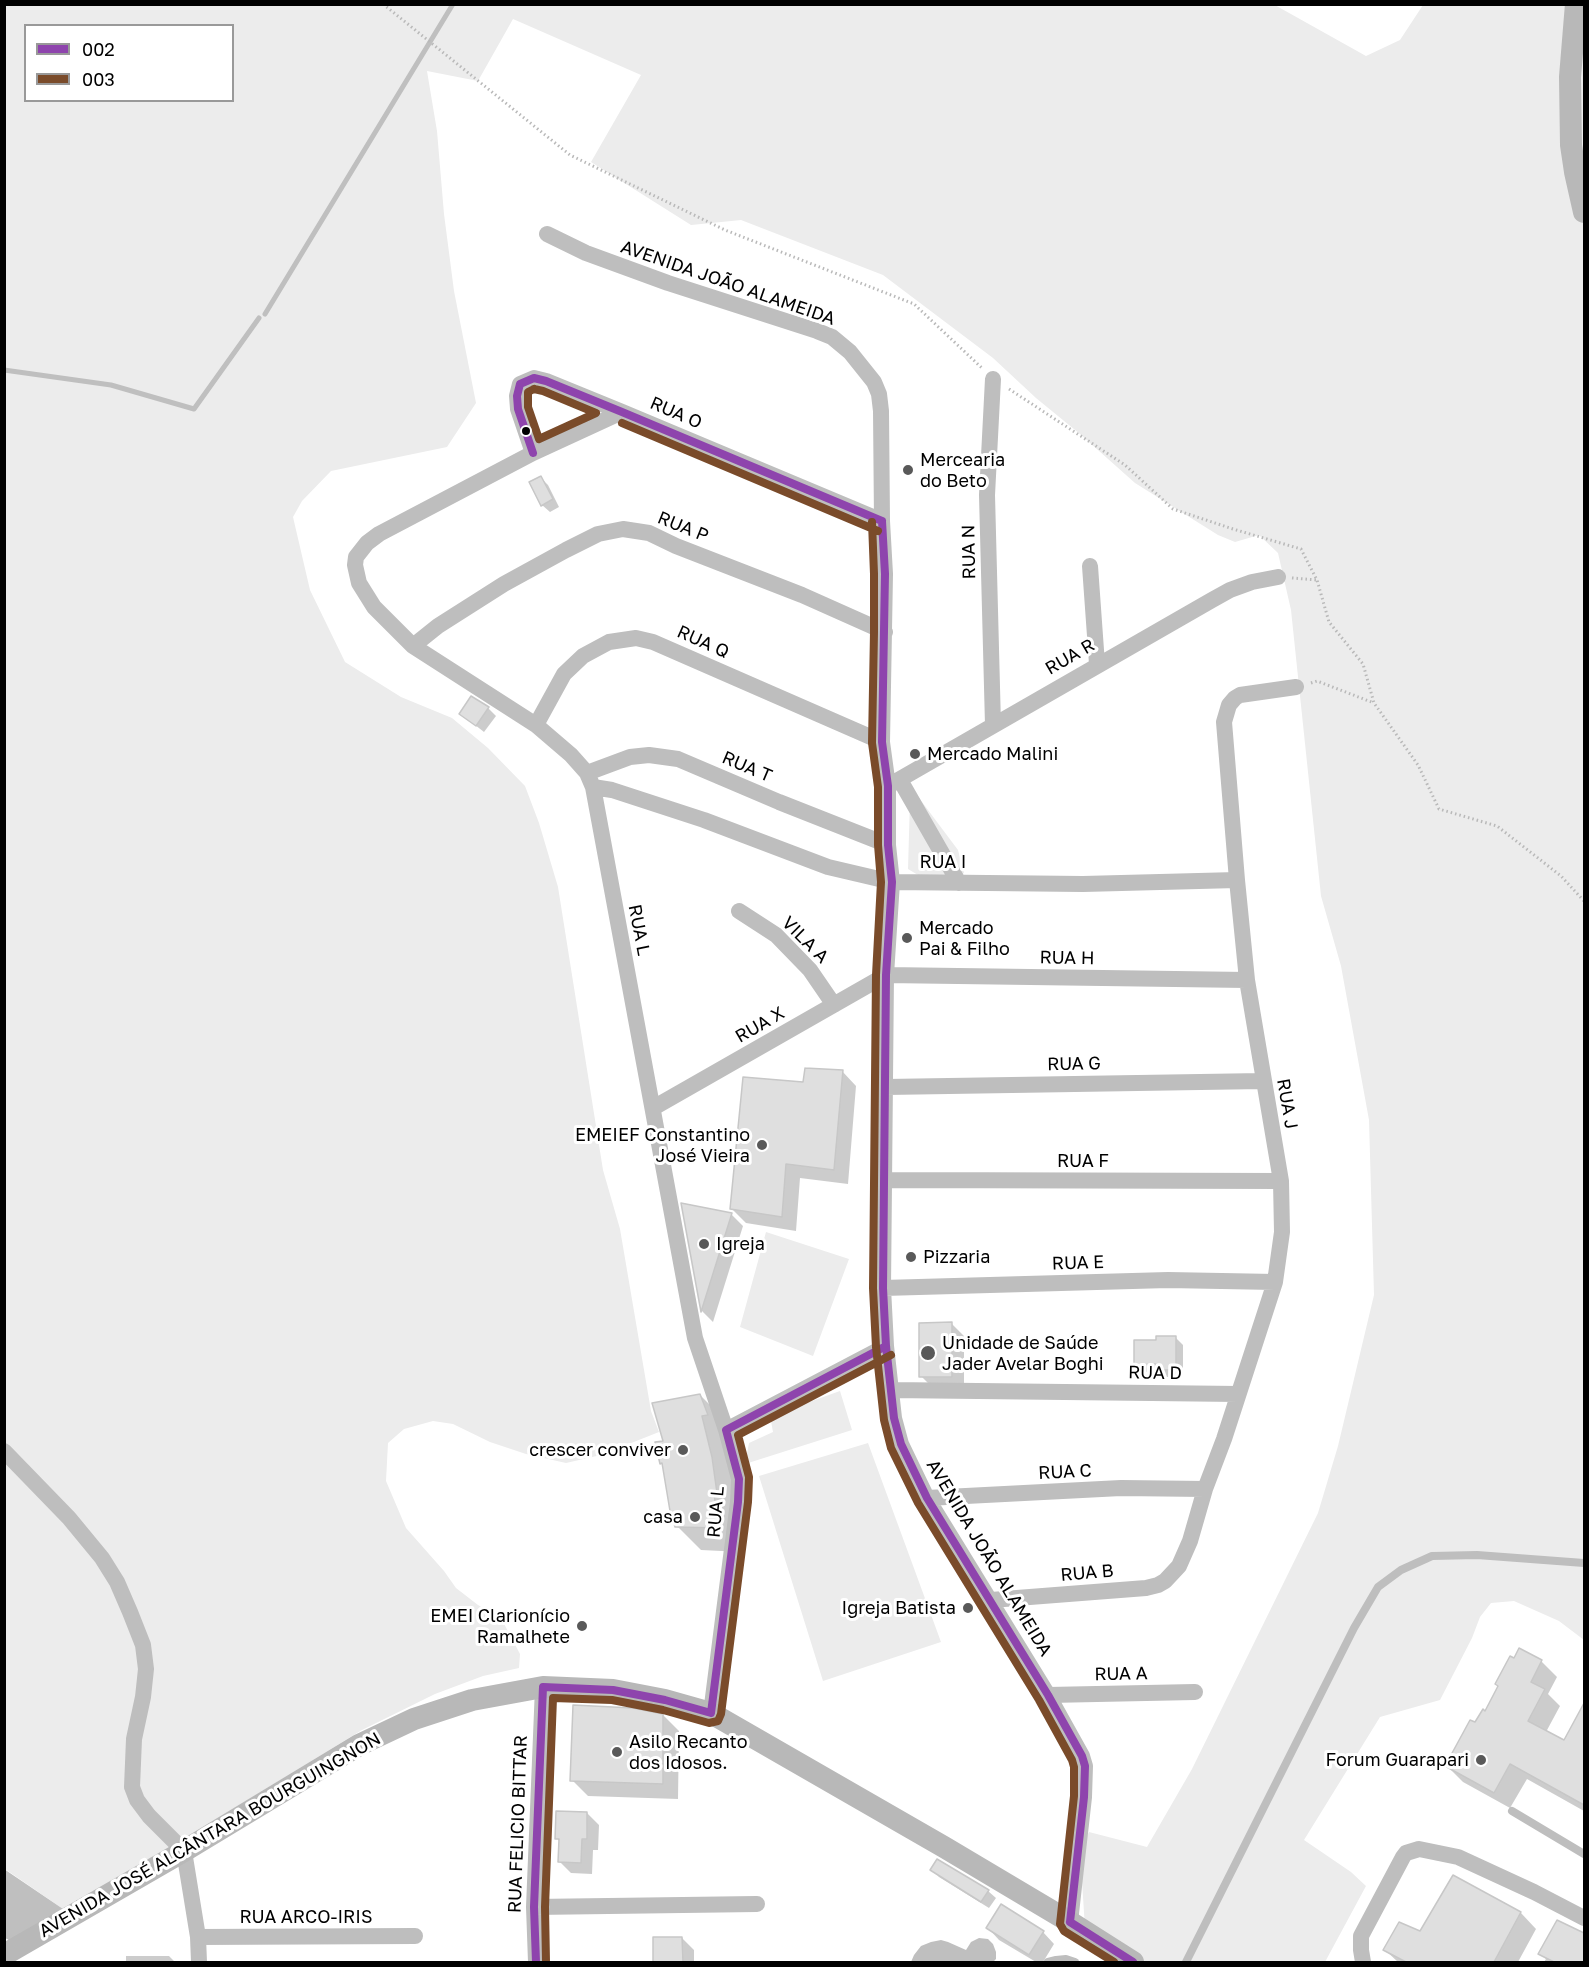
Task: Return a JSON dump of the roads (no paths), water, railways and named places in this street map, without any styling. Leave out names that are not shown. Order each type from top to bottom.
[{"type":"street","points":[[1576,4],[1570,77],[1571,145],[1584,212]]},
{"type":"street","name":"AVENIDA JOÃO ALAMEIDA","points":[[547,234],[586,253],[832,337],[850,352],[874,382],[879,394],[882,419],[882,521],[885,574],[882,742],[894,783],[888,845],[892,882],[886,975],[883,1288],[886,1346],[894,1418],[901,1444],[927,1498],[991,1600],[1080,1751],[1085,1766],[1082,1825],[1070,1922]]},
{"type":"street","name":"RUA O","points":[[533,453],[518,409],[517,390],[520,384],[534,378],[622,412],[882,521]]},
{"type":"street","name":"RUA N","points":[[993,379],[987,495],[993,725]]},
{"type":"street","points":[[590,780],[571,754],[536,725],[412,646],[374,607],[366,595],[356,572],[356,557],[367,543],[379,534],[533,453],[622,412]]},
{"type":"street","name":"RUA P","points":[[412,646],[438,626],[504,584],[598,534],[623,529],[649,533],[676,546],[802,595],[885,632]]},
{"type":"street","points":[[1090,566],[1097,664]]},
{"type":"street","name":"RUA R","points":[[894,783],[1097,664],[1230,590],[1252,582],[1278,577]]},
{"type":"street","name":"RUA Q","points":[[536,725],[564,674],[583,656],[609,642],[636,638],[662,646],[882,742]]},
{"type":"street","name":"RUA J","points":[[1179,1566],[1190,1541],[1205,1489],[1224,1439],[1275,1282],[1282,1232],[1281,1181],[1247,980],[1224,722],[1226,712],[1235,698],[1240,695],[1296,687]]},
{"type":"street","name":"RUA T","points":[[590,780],[630,757],[649,755],[678,759],[888,845]]},
{"type":"street","name":"RUA I","points":[[590,780],[612,790],[704,820],[828,867],[892,882],[1083,884],[1237,880]]},
{"type":"street","name":"RUA L","points":[[590,780],[695,1338],[726,1430],[739,1479],[711,1713]]},
{"type":"street","points":[[894,783],[959,883]]},
{"type":"street","name":"VILA A","points":[[739,911],[776,935],[810,970],[834,1005]]},
{"type":"street","name":"RUA X","points":[[653,1108],[886,975]]},
{"type":"street","name":"RUA H","points":[[886,975],[1247,980]]},
{"type":"street","name":"RUA G","points":[[886,1087],[1263,1081]]},
{"type":"street","name":"RUA F","points":[[885,1180],[1281,1181]]},
{"type":"street","name":"RUA E","points":[[883,1288],[1168,1280],[1275,1282]]},
{"type":"street","points":[[726,1430],[886,1346]]},
{"type":"street","name":"RUA D","points":[[891,1390],[1238,1394]]},
{"type":"street","points":[[4,1451],[69,1518],[102,1558],[117,1582],[143,1646],[146,1669],[134,1739],[132,1787],[137,1800],[149,1816],[184,1851],[198,1938],[199,1962]]},
{"type":"street","name":"RUA C","points":[[927,1498],[1121,1488],[1205,1489]]},
{"type":"street","name":"RUA B","points":[[991,1600],[1146,1588],[1165,1581],[1179,1566]]},
{"type":"street","name":"AVENIDA JOSÉ ALCÂNTARA BOURGUINGNON","points":[[4,1955],[184,1851],[359,1745],[414,1719],[472,1700],[543,1687],[613,1690],[666,1700],[711,1713],[1070,1922],[1133,1962]]},
{"type":"street","name":"RUA FELICIO BITTAR","points":[[536,1962],[534,1907],[543,1687]]},
{"type":"street","name":"RUA A","points":[[1048,1695],[1196,1692]]},
{"type":"street","points":[[1362,1956],[1361,1936],[1403,1857],[1406,1853],[1419,1850],[1458,1857],[1584,1918]]},
{"type":"street","points":[[534,1907],[757,1904]]},
{"type":"street","name":"RUA ARCO-IRIS","points":[[198,1938],[415,1936]]},
{"type":"lane","points":[[1186,1962],[1354,1628],[1378,1587],[1401,1570],[1431,1556],[1477,1555],[1584,1563]]},
{"type":"lane","points":[[1512,1811],[1584,1854]]},
{"type":"lane","points":[[1048,1962],[1066,1959],[1075,1962]]},
{"type":"waterway","points":[[265,314],[453,4]]},
{"type":"waterway","points":[[4,370],[111,385],[194,409],[259,318]]},
{"type":"place","name":"Mercearia do Beto","points":[[908,470]]},
{"type":"place","name":"Mercado Malini","points":[[915,754]]},
{"type":"place","name":"Mercado Pai & Filho","points":[[907,938]]},
{"type":"place","name":"EMEIEF Constantino José Vieira","points":[[762,1145]]},
{"type":"place","name":"Igreja","points":[[704,1244]]},
{"type":"place","name":"Pizzaria","points":[[911,1257]]},
{"type":"place","name":"Unidade de Saúde Jader Avelar Boghi","points":[[928,1353]]},
{"type":"place","name":"crescer conviver","points":[[683,1450]]},
{"type":"place","name":"casa","points":[[695,1517]]},
{"type":"place","name":"Igreja Batista","points":[[968,1608]]},
{"type":"place","name":"EMEI Clarionício Ramalhete","points":[[582,1626]]},
{"type":"place","name":"Asilo Recanto dos Idosos.","points":[[617,1752]]},
{"type":"place","name":"Forum Guarapari","points":[[1481,1760]]}]
